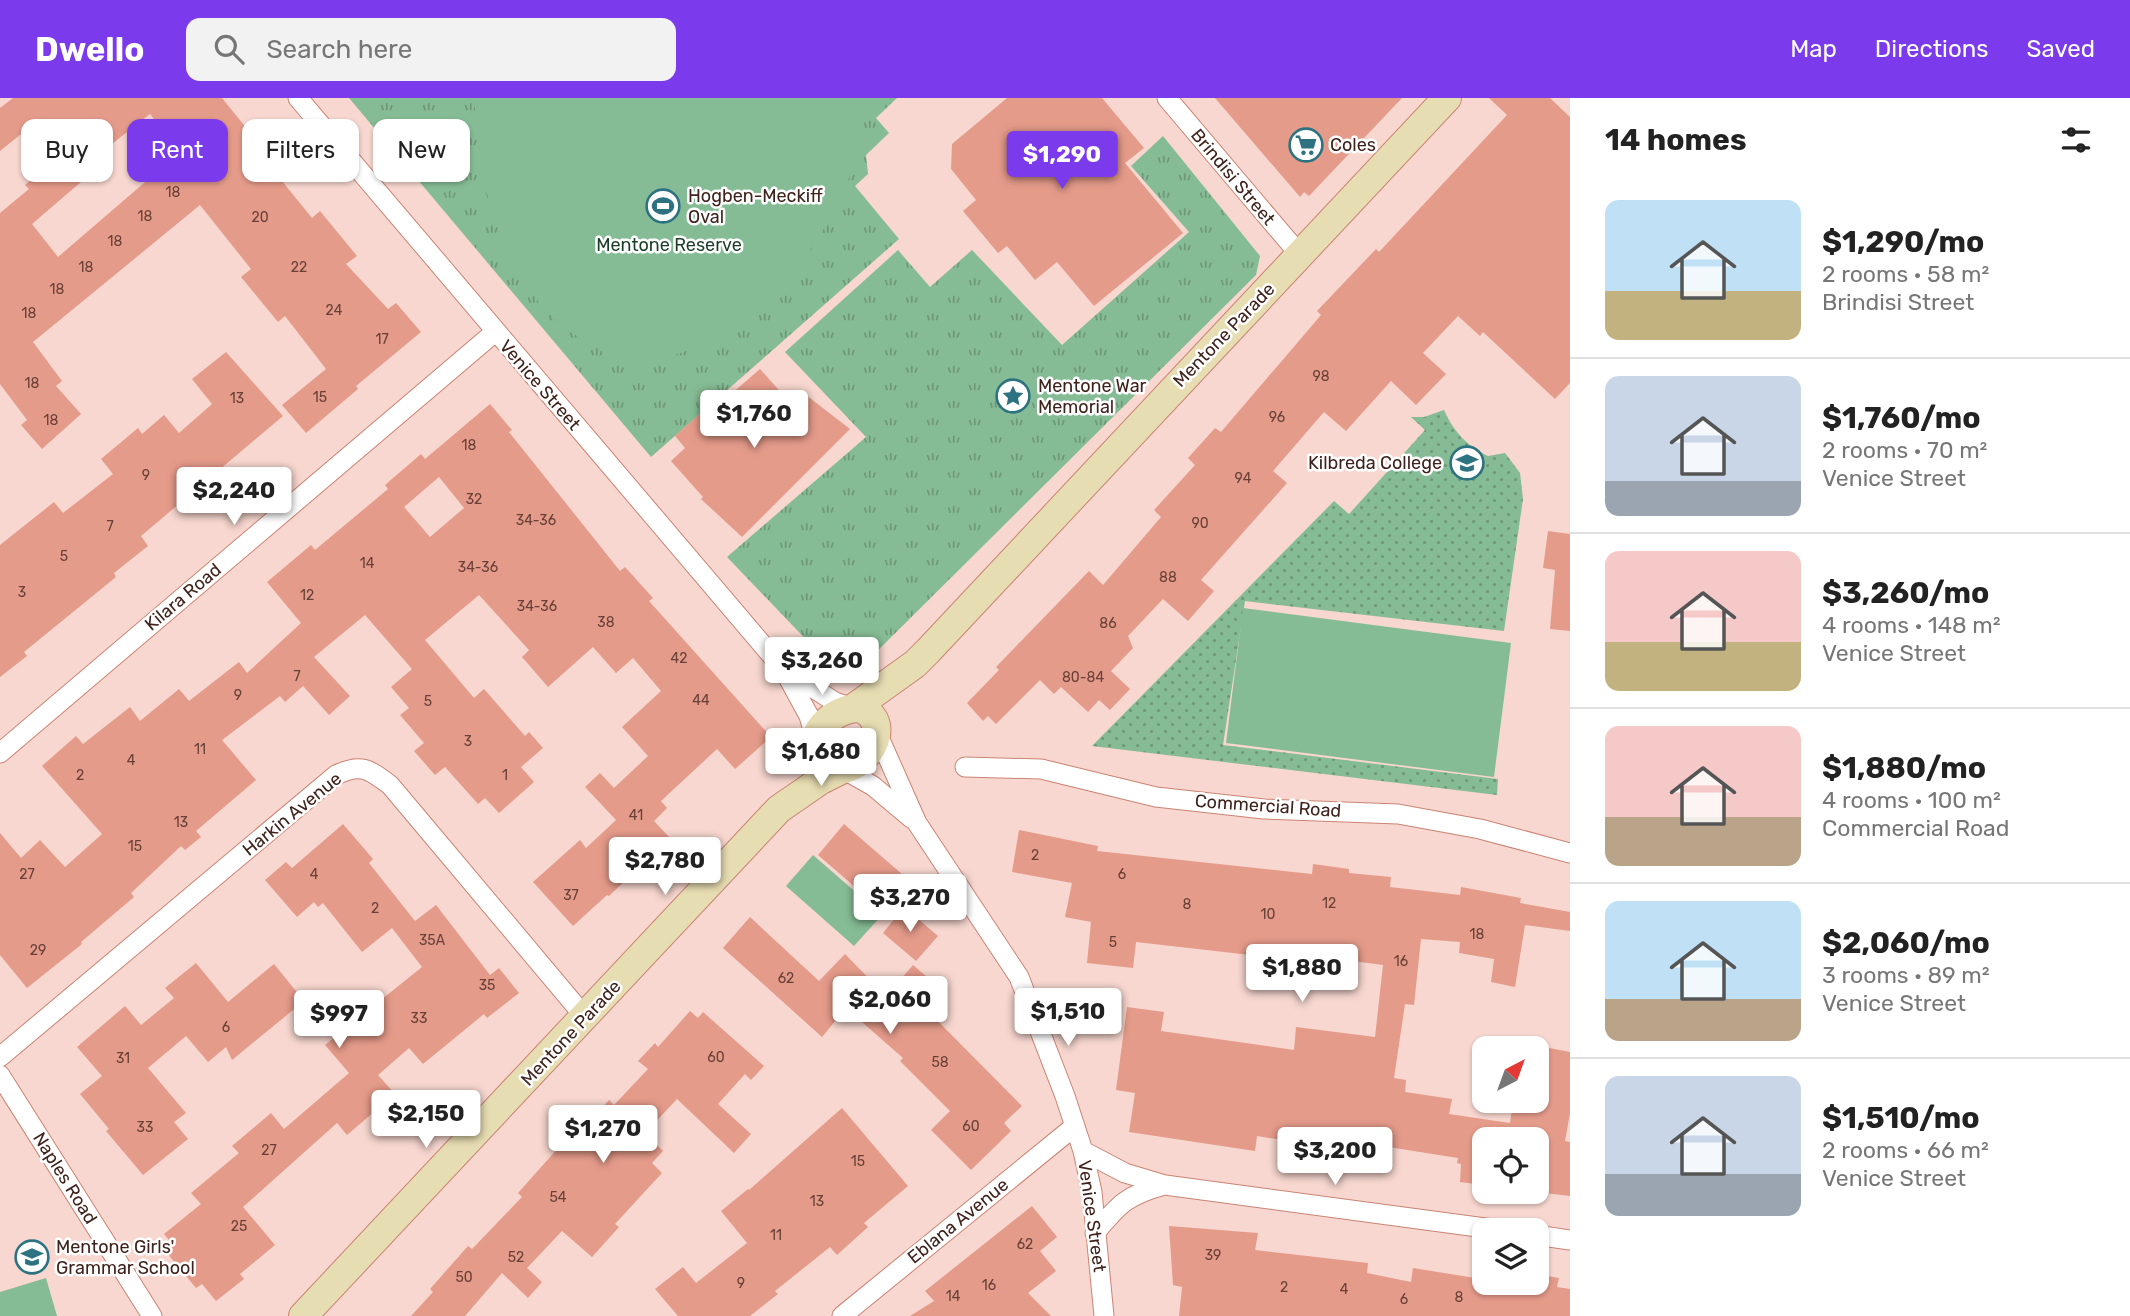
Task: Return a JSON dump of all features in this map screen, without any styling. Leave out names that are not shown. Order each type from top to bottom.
[{"type":"street","name":"Venice Street","points":[[298,98],[784,670],[809,716],[816,743]]},
{"type":"street","name":"Brindisi Street","points":[[1167,98],[1300,255]]},
{"type":"street","name":"Mentone Parade","points":[[877,731],[894,692],[915,664],[1447,98]]},
{"type":"street","name":"Kilara Road","points":[[0,753],[495,332]]},
{"type":"street","name":"Mentone Parade","points":[[854,708],[915,664]]},
{"type":"street","name":"Venice Street","points":[[784,670],[840,705],[854,708]]},
{"type":"street","points":[[854,708],[863,708],[870,713],[877,731],[875,743],[866,755],[842,769],[832,768],[822,762],[816,743],[820,730],[840,711],[854,708]]},
{"type":"street","name":"Venice Street","points":[[877,731],[917,823],[1019,977],[1083,1151],[1092,1192],[1104,1316]]},
{"type":"street","name":"Mentone Parade","points":[[303,1316],[779,809],[809,762],[816,743]]},
{"type":"street","name":"Harkin Avenue","points":[[0,1057],[336,775],[361,767],[390,785],[585,1017]]},
{"type":"street","name":"Commercial Road","points":[[965,767],[1041,769],[1169,799],[1264,809],[1398,814],[1480,829],[1570,853]]},
{"type":"street","name":"Venice Street","points":[[842,769],[873,786],[917,823]]},
{"type":"street","name":"Mentone Parade","points":[[779,809],[842,769]]},
{"type":"street","name":"Naples Road","points":[[0,1075],[152,1316]]},
{"type":"street","name":"Eblana Avenue","points":[[842,1316],[1075,1126]]},
{"type":"street","points":[[1083,1151],[1125,1173],[1165,1185],[1472,1226]]},
{"type":"street","points":[[1095,1233],[1120,1204],[1139,1192],[1165,1185]]},
{"type":"street","points":[[1549,1237],[1570,1240]]},
{"type":"green space","name":"Hogben-Meckiff Oval","points":[[349,98],[897,98],[876,118],[889,133],[866,155],[868,174],[855,186],[899,239],[651,457],[420,182],[470,182],[470,119],[373,119],[373,127]]},
{"type":"green space","name":"Hogben-Meckiff Oval","points":[[474,98],[866,98],[850,176],[821,234],[793,276],[751,316],[711,342],[656,362],[610,356],[559,325],[513,272],[482,179]]},
{"type":"green space","points":[[1163,136],[1260,256],[1256,275],[854,674],[840,675],[727,557],[866,437],[785,352],[898,250],[930,287],[972,250],[1062,345],[1189,232],[1131,166]]},
{"type":"green space","points":[[1444,410],[1452,425],[1473,447],[1488,456],[1505,453],[1520,473],[1523,499],[1504,631],[1245,601],[1223,745],[1498,779],[1497,795],[1092,746],[1334,501],[1349,514],[1425,430],[1411,417],[1424,417]]},
{"type":"green space","points":[[1243,608],[1511,643],[1494,777],[1226,743]]},
{"type":"green space","points":[[813,855],[882,915],[854,946],[786,886]]},
{"type":"green space","points":[[46,1278],[57,1316],[0,1316],[0,1292]]},
{"type":"building","points":[[13,98],[222,98],[242,123],[242,182],[283,182],[312,218],[320,211],[357,256],[346,264],[388,309],[396,303],[421,332],[356,386],[358,389],[306,433],[282,405],[326,369],[285,316],[278,322],[241,277],[251,269],[200,205],[33,342],[62,381],[56,386],[81,414],[42,449],[21,425],[27,420],[0,384],[0,213],[29,189],[25,185],[28,182],[81,182],[32,224],[58,257],[145,182],[228,182],[228,119],[154,119],[150,114],[144,119],[127,119],[127,132],[113,143],[113,119],[21,119],[21,134],[0,151],[0,108]]},
{"type":"building","points":[[1007,98],[1102,98],[1144,148],[1125,163],[1183,233],[1094,306],[1057,262],[1035,280],[1007,246],[998,253],[963,211],[976,200],[951,169],[952,144]]},
{"type":"building","name":"Coles","points":[[1215,98],[1402,98],[1309,196],[1304,192],[1300,197]]},
{"type":"building","points":[[1489,98],[1550,98],[1570,117],[1570,383],[1555,399],[1483,332],[1480,336],[1458,316],[1423,353],[1446,374],[1416,405],[1391,381],[1346,431],[1324,412],[1273,471],[1287,483],[1201,580],[1214,591],[1188,621],[1163,599],[1128,636],[1133,648],[1111,671],[1130,689],[1110,710],[1099,700],[1088,712],[1061,687],[1054,694],[1040,680],[996,724],[988,716],[983,721],[967,703],[999,670],[996,667],[1089,571],[1103,585],[1161,517],[1154,510],[1195,465],[1188,458],[1215,428],[1221,432],[1321,315],[1317,311],[1376,249],[1379,252],[1507,115]]},
{"type":"building","points":[[226,352],[283,416],[141,536],[148,546],[114,573],[116,577],[24,652],[27,656],[0,677],[0,545],[54,502],[63,513],[113,474],[101,459],[138,428],[142,434],[164,415],[179,433],[212,404],[192,379]]},
{"type":"building","points":[[760,369],[794,407],[806,395],[850,429],[742,537],[701,499],[703,497],[671,461],[685,448],[675,436],[711,404],[715,408]]},
{"type":"building","points":[[490,404],[512,430],[509,432],[620,571],[625,567],[653,598],[649,601],[771,737],[735,769],[717,749],[661,801],[667,808],[654,821],[670,838],[573,926],[533,882],[580,840],[586,848],[616,820],[585,787],[600,773],[614,788],[648,756],[622,727],[661,691],[633,658],[616,673],[593,647],[548,687],[522,657],[529,650],[479,595],[425,640],[474,698],[484,689],[525,736],[529,732],[543,748],[521,767],[534,782],[499,813],[485,798],[478,804],[445,767],[435,775],[414,751],[424,743],[400,715],[409,708],[391,687],[412,669],[365,615],[314,657],[350,696],[329,715],[303,686],[285,702],[280,696],[222,740],[256,780],[196,831],[201,837],[185,850],[181,846],[131,893],[134,897],[81,942],[82,944],[27,988],[0,955],[0,833],[21,858],[40,840],[65,867],[102,834],[42,766],[76,736],[83,744],[130,707],[140,721],[179,689],[189,701],[239,662],[247,673],[301,623],[267,582],[311,545],[315,550],[388,489],[385,485],[421,454],[425,459]],"holes":[[[439,477],[464,508],[430,537],[404,507]]]},
{"type":"building","points":[[1548,531],[1570,534],[1570,631],[1550,629],[1555,570],[1543,568]]},
{"type":"building","points":[[343,824],[373,859],[369,863],[415,921],[436,905],[490,975],[499,968],[519,993],[487,1018],[484,1014],[423,1064],[409,1048],[378,1075],[395,1094],[347,1135],[337,1123],[243,1207],[275,1245],[240,1274],[244,1279],[216,1301],[202,1284],[196,1288],[166,1252],[173,1245],[164,1234],[201,1204],[191,1193],[239,1153],[232,1146],[271,1113],[284,1129],[349,1073],[325,1045],[422,967],[392,928],[362,952],[323,903],[318,907],[314,902],[297,917],[265,880],[286,862],[292,868]]},
{"type":"building","points":[[844,824],[917,887],[891,918],[818,855]]},
{"type":"building","points":[[1019,830],[1098,846],[1097,851],[1312,874],[1313,864],[1349,869],[1349,873],[1391,877],[1390,887],[1460,895],[1461,887],[1521,898],[1520,903],[1570,912],[1570,931],[1525,925],[1515,987],[1491,982],[1494,959],[1459,953],[1460,942],[1421,939],[1414,1005],[1405,1004],[1394,1078],[1406,1080],[1405,1092],[1452,1099],[1449,1114],[1510,1123],[1511,1113],[1549,1113],[1549,1048],[1570,1052],[1570,1113],[1565,1141],[1570,1142],[1570,1196],[1549,1194],[1549,1127],[1472,1127],[1472,1184],[1460,1182],[1461,1164],[1457,1163],[1458,1158],[1388,1147],[1387,1157],[1257,1136],[1255,1151],[1129,1132],[1135,1093],[1116,1090],[1127,1007],[1164,1012],[1161,1031],[1294,1050],[1296,1027],[1375,1037],[1383,965],[1293,953],[1293,960],[1136,942],[1133,968],[1087,963],[1091,922],[1065,917],[1072,883],[1012,872]]},
{"type":"building","points":[[904,907],[938,936],[916,961],[883,933]]},
{"type":"building","points":[[750,917],[819,981],[845,954],[886,996],[913,965],[934,983],[918,1001],[1022,1106],[1004,1123],[1011,1131],[971,1170],[931,1130],[950,1111],[900,1061],[903,1058],[846,1008],[822,1037],[723,948]]},
{"type":"building","points":[[196,963],[228,1002],[274,964],[304,1001],[232,1060],[226,1047],[208,1062],[186,1036],[148,1068],[186,1113],[174,1122],[188,1139],[143,1175],[106,1131],[109,1129],[80,1094],[102,1076],[77,1047],[125,1006],[141,1025],[174,998],[165,988]]},
{"type":"building","points":[[690,1011],[698,1018],[703,1012],[764,1066],[751,1080],[745,1074],[718,1104],[751,1134],[734,1153],[677,1099],[645,1133],[663,1151],[652,1163],[662,1173],[615,1224],[619,1227],[592,1257],[562,1231],[527,1268],[542,1282],[528,1298],[502,1273],[465,1316],[411,1316],[433,1292],[430,1289],[468,1246],[472,1249],[522,1197],[518,1193],[559,1147],[563,1150],[609,1100],[614,1105],[648,1069],[638,1061],[655,1043],[658,1047]]},
{"type":"building","points":[[842,1108],[908,1186],[864,1223],[868,1227],[837,1255],[830,1247],[775,1291],[778,1294],[750,1316],[678,1316],[655,1289],[683,1267],[696,1283],[747,1243],[721,1211],[749,1190]]},
{"type":"building","points":[[1032,1206],[1057,1237],[1040,1251],[1056,1271],[1028,1293],[1051,1316],[910,1316],[934,1301],[925,1291]]},
{"type":"building","points":[[1169,1226],[1258,1233],[1255,1250],[1368,1263],[1367,1273],[1411,1282],[1413,1268],[1472,1278],[1472,1295],[1549,1295],[1549,1276],[1559,1278],[1557,1287],[1570,1289],[1570,1316],[1179,1316],[1182,1287],[1173,1285]]},
{"type":"place","name":"Coles","points":[[1306,145]]},
{"type":"place","name":"Hogben-Meckiff Oval","points":[[663,206]]},
{"type":"place","name":"Mentone War Memorial","points":[[1013,396]]},
{"type":"place","name":"Kilbreda College","points":[[1467,463]]},
{"type":"place","name":"Mentone Girls' Grammar School","points":[[32,1257]]},
{"type":"park label","name":"Mentone Reserve","points":[[669,245]]}]
